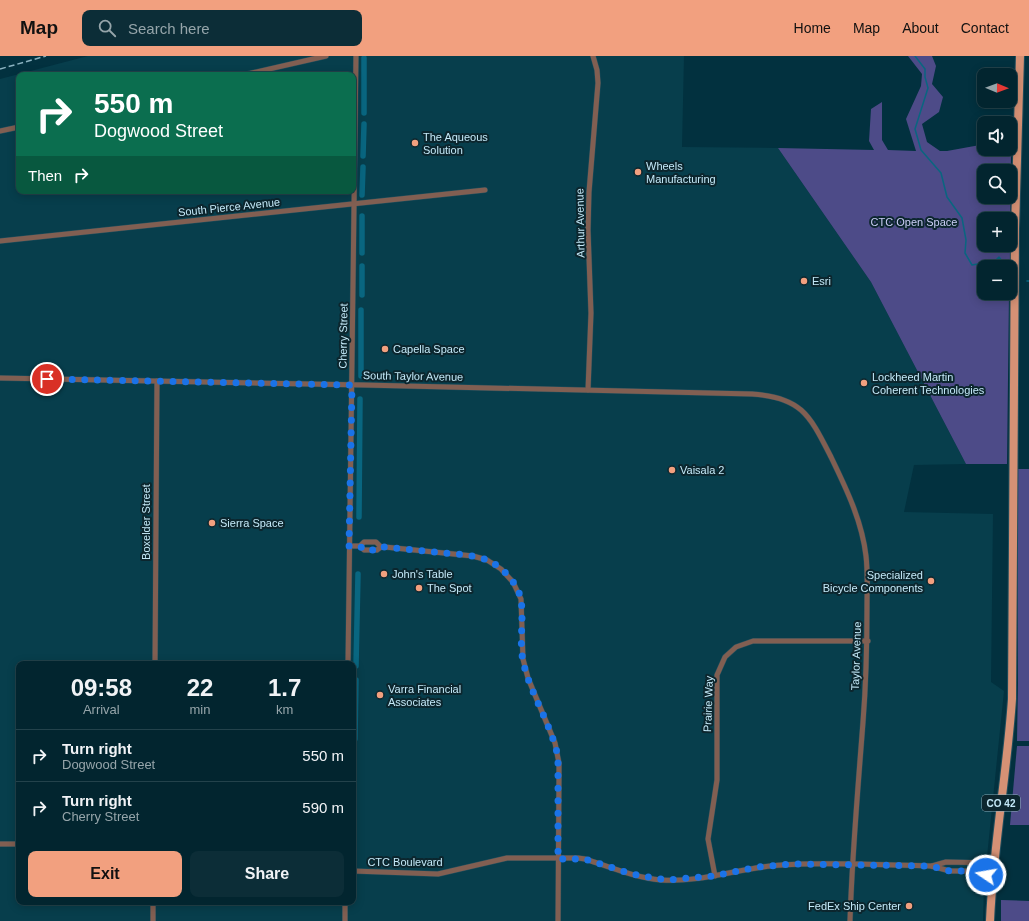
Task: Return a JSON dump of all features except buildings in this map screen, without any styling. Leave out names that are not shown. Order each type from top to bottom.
[{"type":"main road","name":"CO 42","points":[[990,921],[992,879],[1009,743],[1012,699],[1015,229],[1020,56]]},
{"type":"street","points":[[256,72],[326,56]]},
{"type":"street","name":"Cherry Street","points":[[356,56],[356,72]]},
{"type":"street","name":"Arthur Avenue","points":[[588,390],[591,312],[588,230],[589,192],[598,83],[597,70],[593,56]]},
{"type":"street","points":[[0,131],[16,128]]},
{"type":"street","name":"South Pierce Avenue","points":[[0,241],[485,190]]},
{"type":"street","name":"Cherry Street","points":[[348,661],[354,194]]},
{"type":"street","name":"South Taylor Avenue","points":[[0,378],[763,395],[784,399],[798,408]]},
{"type":"street","name":"Boxelder Street","points":[[155,661],[157,381]]},
{"type":"street","name":"Taylor Avenue","points":[[798,408],[813,422],[854,507],[866,556],[868,642],[852,865],[850,921]]},
{"type":"street","points":[[349,546],[360,546],[364,542],[376,542],[381,547],[473,556],[487,560],[501,569],[513,582],[521,599],[524,665],[555,743],[558,757],[558,921]]},
{"type":"street","name":"Prairie Way","points":[[714,876],[708,839],[716,780],[717,675],[725,657],[736,647],[753,641],[868,642]]},
{"type":"street","points":[[0,844],[16,844]]},
{"type":"street","name":"CTC Boulevard","points":[[356,871],[438,874],[507,858],[585,859],[632,874],[660,880],[714,876],[775,865],[931,866],[950,871],[976,871],[992,879]]},
{"type":"street","name":"CTC Boulevard","points":[[931,866],[946,862],[994,863]]},
{"type":"street","points":[[153,905],[153,921]]},
{"type":"street","points":[[345,905],[345,921]]},
{"type":"shaded area","points":[[88,56],[684,56],[682,147],[778,148],[871,282],[966,464],[914,465],[904,512],[993,514],[991,682],[1004,691],[984,886],[983,921],[0,921],[0,79],[16,75],[16,194],[356,194],[356,72],[27,72]]},
{"type":"green space","name":"CTC Open Space","points":[[908,56],[932,56],[936,66],[932,84],[943,97],[939,112],[922,124],[927,142],[940,151],[977,146],[977,156],[1011,156],[1011,164],[977,164],[977,204],[1011,204],[1010,212],[977,212],[977,252],[1010,252],[1010,260],[977,260],[977,300],[1009,300],[1007,464],[966,464],[871,282],[778,148],[874,150],[869,141],[871,109],[882,102],[882,140],[888,150],[916,151],[906,119],[921,86],[922,74]]},
{"type":"green space","points":[[1017,469],[1029,469],[1029,741],[1017,741]]},
{"type":"green space","points":[[1017,746],[1029,746],[1029,825],[1010,825]]},
{"type":"green space","points":[[1001,900],[1029,901],[1029,921],[1001,921]]},
{"type":"waterway","points":[[915,56],[925,69],[925,77],[928,88],[915,129],[921,150],[941,173],[947,197],[962,218],[966,240],[965,253],[972,265],[977,264]]},
{"type":"waterway","points":[[364,58],[364,113]]},
{"type":"waterway","points":[[363,156],[364,124]]},
{"type":"waterway","points":[[362,195],[363,167]]},
{"type":"waterway","points":[[362,216],[362,253]]},
{"type":"waterway","points":[[996,260],[999,257],[1001,260]]},
{"type":"waterway","points":[[362,266],[362,295]]},
{"type":"waterway","points":[[361,310],[361,376]]},
{"type":"waterway","points":[[359,517],[360,399]]},
{"type":"waterway","points":[[356,666],[358,574]]},
{"type":"railway","points":[[0,69],[46,56]]},
{"type":"place","name":"The Aqueous Solution","points":[[415,143]]},
{"type":"place","name":"Wheels Manufacturing","points":[[638,172]]},
{"type":"place","name":"Esri","points":[[804,281]]},
{"type":"place","name":"Capella Space","points":[[385,349]]},
{"type":"place","name":"Lockheed Martin Coherent Technologies","points":[[864,383]]},
{"type":"place","name":"Vaisala 2","points":[[672,470]]},
{"type":"place","name":"Sierra Space","points":[[212,523]]},
{"type":"place","name":"John's Table","points":[[384,574]]},
{"type":"place","name":"Specialized Bicycle Components","points":[[931,581]]},
{"type":"place","name":"The Spot","points":[[419,588]]},
{"type":"place","name":"Varra Financial Associates","points":[[380,695]]},
{"type":"place","name":"FedEx Ship Center","points":[[909,906]]},
{"type":"route","points":[[47,379],[352,385],[349,546],[360,546],[364,550],[377,550],[381,547],[385,547],[450,553],[473,556],[487,560],[501,569],[513,582],[521,599],[523,659],[528,678],[555,743],[559,763],[558,859],[585,859],[632,874],[660,880],[714,876],[758,867],[792,864],[931,866],[950,871],[976,871],[986,875]]}]
